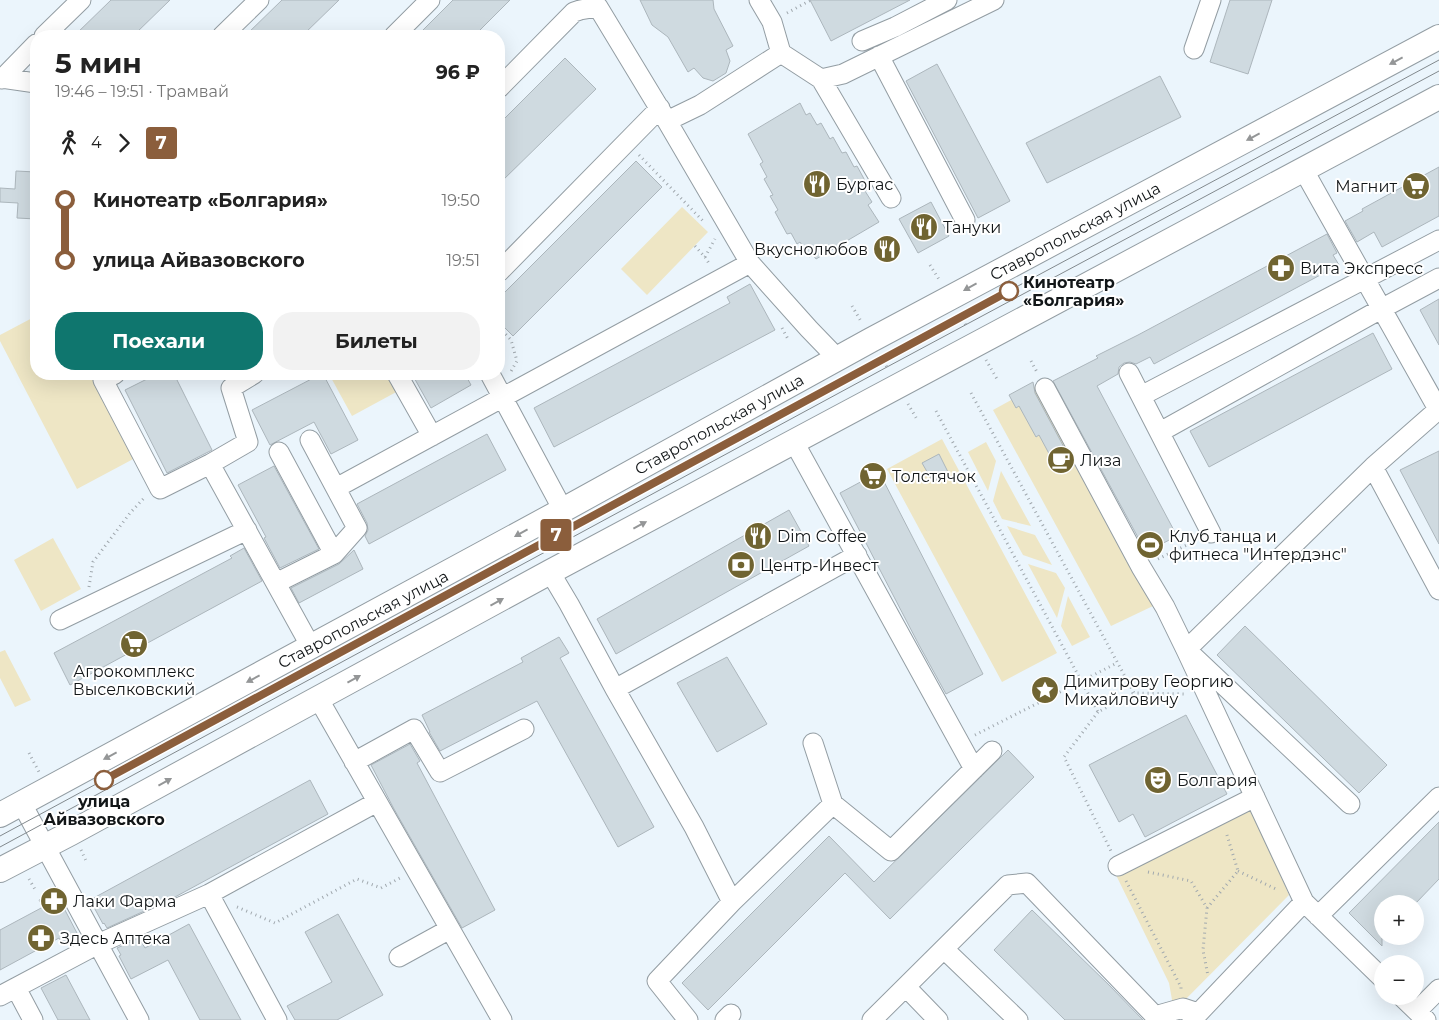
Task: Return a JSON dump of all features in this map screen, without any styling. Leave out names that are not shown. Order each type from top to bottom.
[{"type":"main road","name":"Ставропольская улица","points":[[0,815],[563,510],[837,358],[1439,37]]},
{"type":"main road","points":[[0,870],[550,572],[1439,97]]},
{"type":"street","points":[[50,30],[81,0]]},
{"type":"street","points":[[228,30],[259,0]]},
{"type":"street","points":[[400,30],[430,0]]},
{"type":"street","points":[[759,0],[772,22],[782,53],[821,79],[891,198]]},
{"type":"street","points":[[1194,49],[1211,0]]},
{"type":"street","points":[[505,82],[574,12],[601,2],[750,263],[837,358]]},
{"type":"street","points":[[821,79],[843,74],[985,2]]},
{"type":"street","points":[[862,41],[940,4],[940,26]]},
{"type":"street","points":[[895,27],[904,44]]},
{"type":"street","points":[[1,78],[30,50]]},
{"type":"street","points":[[505,266],[626,142],[664,115],[703,110],[782,53]]},
{"type":"street","points":[[879,56],[965,220]]},
{"type":"street","points":[[1,78],[30,82]]},
{"type":"street","points":[[1186,650],[1373,467],[1438,409],[1303,169]]},
{"type":"street","points":[[1141,396],[1439,240]]},
{"type":"street","points":[[336,488],[432,436],[497,387],[750,263]]},
{"type":"street","points":[[1160,432],[1439,278]]},
{"type":"street","points":[[1129,373],[1211,533]]},
{"type":"street","points":[[103,380],[160,489],[210,464],[248,442],[231,388],[244,380]]},
{"type":"street","points":[[400,380],[432,436]]},
{"type":"street","points":[[497,387],[563,510]]},
{"type":"street","points":[[1045,388],[1141,568],[1165,607],[1304,902],[1374,970]]},
{"type":"street","points":[[276,583],[334,554],[356,528],[310,440]]},
{"type":"street","points":[[794,442],[974,769]]},
{"type":"street","points":[[279,452],[334,554]]},
{"type":"street","points":[[210,464],[311,647]]},
{"type":"street","points":[[1373,467],[1439,590]]},
{"type":"street","points":[[60,620],[247,530]]},
{"type":"street","points":[[615,689],[857,555]]},
{"type":"street","points":[[550,572],[694,827],[732,902]]},
{"type":"street","points":[[1186,650],[1350,804]]},
{"type":"street","points":[[318,698],[502,1020]]},
{"type":"street","points":[[354,762],[414,729],[440,772],[524,730]]},
{"type":"street","points":[[813,743],[833,804],[891,851],[992,751]]},
{"type":"street","points":[[1118,866],[1255,797]]},
{"type":"street","points":[[1318,916],[1439,797]]},
{"type":"street","points":[[33,1020],[8,992],[98,944],[209,894],[377,802]]},
{"type":"street","points":[[22,804],[139,1020]]},
{"type":"street","points":[[688,1020],[657,981],[732,902],[833,804]]},
{"type":"street","points":[[872,1020],[1008,885],[1027,883],[1154,1018],[1191,1014],[1213,998],[1304,902]]},
{"type":"street","points":[[209,894],[280,1015]]},
{"type":"street","points":[[400,957],[450,928]]},
{"type":"street","points":[[944,949],[1018,1020]]},
{"type":"street","points":[[906,987],[938,1020]]},
{"type":"street","points":[[1410,1005],[1421,1016],[1439,989]]},
{"type":"path","points":[[772,22],[812,0]]},
{"type":"path","points":[[626,142],[709,228]]},
{"type":"path","points":[[706,257],[716,237]]},
{"type":"path","points":[[695,246],[706,257],[718,279]]},
{"type":"path","points":[[930,265],[997,379]]},
{"type":"path","points":[[852,306],[918,421]]},
{"type":"path","points":[[505,334],[511,340],[517,361],[505,377]]},
{"type":"path","points":[[971,393],[1134,693]]},
{"type":"path","points":[[936,411],[1098,712]]},
{"type":"path","points":[[85,607],[93,562],[130,513],[152,488],[160,489]]},
{"type":"path","points":[[1141,568],[1211,533]]},
{"type":"path","points":[[960,743],[1117,663]]},
{"type":"path","points":[[1102,832],[1064,757],[1098,712],[1134,693],[1196,694],[1205,690]]},
{"type":"path","points":[[1220,814],[1238,871],[1304,902]]},
{"type":"path","points":[[1118,866],[1191,881],[1208,908]]},
{"type":"path","points":[[1118,866],[1181,987],[1191,1014]]},
{"type":"path","points":[[209,894],[275,923],[357,880],[381,888],[416,870]]},
{"type":"path","points":[[1213,998],[1203,950],[1208,908],[1238,871]]},
{"type":"shaded area","points":[[682,207],[708,232],[647,295],[621,269]]},
{"type":"shaded area","points":[[30,319],[30,380],[96,380],[137,457],[77,489],[0,341],[0,335]]},
{"type":"shaded area","points":[[332,380],[394,380],[400,390],[352,416]]},
{"type":"shaded area","points":[[1037,386],[1153,606],[1111,626],[993,410]]},
{"type":"shaded area","points":[[942,439],[1057,653],[1002,682],[887,469]]},
{"type":"shaded area","points":[[986,442],[996,461],[988,491],[968,452]]},
{"type":"shaded area","points":[[1001,471],[1031,526],[1002,519],[993,501]]},
{"type":"shaded area","points":[[1007,526],[1035,535],[1052,565],[1023,555]]},
{"type":"shaded area","points":[[53,538],[81,589],[41,611],[14,560]]},
{"type":"shaded area","points":[[1028,564],[1056,573],[1065,588],[1057,618]]},
{"type":"shaded area","points":[[1068,596],[1090,637],[1072,646],[1061,626]]},
{"type":"shaded area","points":[[5,650],[31,700],[15,707],[0,678],[0,652]]},
{"type":"shaded area","points":[[1250,806],[1289,895],[1174,1011],[1169,983],[1115,873]]},
{"type":"building","points":[[111,0],[170,0],[139,30],[80,30]]},
{"type":"building","points":[[282,0],[339,0],[308,30],[251,30]]},
{"type":"building","points":[[453,0],[510,0],[480,30],[423,30]]},
{"type":"building","points":[[640,0],[713,0],[714,9],[733,46],[726,50],[730,61],[726,73],[713,81],[703,78],[694,68],[688,72],[668,37],[652,25]]},
{"type":"building","points":[[810,0],[910,0],[831,41]]},
{"type":"building","points":[[1230,0],[1272,0],[1248,74],[1210,62]]},
{"type":"building","points":[[565,58],[596,89],[505,178],[505,118]]},
{"type":"building","points":[[937,64],[1010,201],[978,218],[906,81]]},
{"type":"building","points":[[1160,76],[1181,117],[1047,183],[1026,143]]},
{"type":"building","name":"Бургас","points":[[800,103],[806,115],[810,113],[817,125],[821,123],[830,139],[833,137],[842,153],[846,152],[854,167],[857,166],[869,188],[865,191],[872,202],[868,205],[879,222],[816,259],[813,255],[809,257],[800,242],[797,244],[791,233],[787,234],[775,212],[778,210],[770,196],[773,195],[764,179],[767,177],[760,164],[763,162],[748,134]]},
{"type":"building","points":[[636,161],[662,187],[513,336],[505,328],[505,292]]},
{"type":"building","points":[[1439,167],[1439,216],[1382,247],[1374,232],[1357,242],[1345,221],[1363,211],[1362,209]]},
{"type":"building","points":[[16,171],[30,172],[30,219],[17,218],[18,203],[0,202],[0,188],[15,189]]},
{"type":"building","name":"Тануки","points":[[931,202],[949,236],[918,253],[899,219]]},
{"type":"building","points":[[1327,234],[1337,253],[1333,255],[1339,265],[1154,364],[1150,357],[1136,364],[1124,363],[1119,367],[1118,374],[1097,386],[1177,536],[1146,552],[1053,381],[1098,358],[1096,356]]},
{"type":"building","points":[[750,284],[775,330],[554,447],[534,408],[730,303],[727,297]]},
{"type":"building","points":[[1439,299],[1439,345],[1420,310]]},
{"type":"building","points":[[1373,333],[1392,369],[1209,467],[1190,431]]},
{"type":"building","points":[[145,380],[177,380],[212,450],[167,473],[125,390]]},
{"type":"building","points":[[310,380],[326,380],[358,440],[331,454],[314,422],[270,445],[252,410]]},
{"type":"building","points":[[415,380],[468,380],[471,385],[431,408]]},
{"type":"building","points":[[1033,382],[1035,393],[1074,466],[1060,474],[1039,435],[1036,437],[1019,406],[1016,408],[1009,395]]},
{"type":"building","points":[[487,434],[506,470],[369,544],[365,536],[368,530],[367,523],[357,504]]},
{"type":"building","points":[[1439,451],[1439,544],[1400,470]]},
{"type":"building","points":[[939,454],[949,474],[933,482],[922,463]]},
{"type":"building","points":[[274,466],[319,549],[280,568],[264,538],[266,537],[238,485]]},
{"type":"building","points":[[879,472],[983,674],[946,694],[840,493]]},
{"type":"building","points":[[789,510],[809,546],[616,654],[597,619]]},
{"type":"building","points":[[244,548],[262,581],[70,685],[54,653],[232,558],[230,556]]},
{"type":"building","points":[[354,550],[363,569],[299,603],[291,588],[339,564]]},
{"type":"building","points":[[1245,626],[1387,765],[1359,793],[1217,655]]},
{"type":"building","points":[[559,637],[569,653],[560,658],[654,827],[618,847],[537,701],[440,751],[422,715],[523,662],[521,658]]},
{"type":"building","points":[[727,657],[767,724],[717,752],[677,683]]},
{"type":"building","name":"Болгария","points":[[1186,715],[1227,794],[1145,837],[1133,814],[1119,822],[1089,765]]},
{"type":"building","points":[[410,744],[420,761],[417,763],[495,910],[462,928],[371,765]]},
{"type":"building","points":[[1008,750],[1034,777],[890,919],[845,873],[708,1010],[682,983],[829,836],[874,882]]},
{"type":"building","points":[[310,780],[328,814],[175,897],[107,928],[103,924],[90,900]]},
{"type":"building","points":[[1439,822],[1439,879],[1424,895],[1374,895],[1374,938],[1349,913]]},
{"type":"building","points":[[55,891],[78,935],[62,944],[59,938],[0,970],[0,930],[43,907],[39,900]]},
{"type":"building","points":[[1032,910],[1143,1020],[1065,1020],[994,950]]},
{"type":"building","points":[[338,914],[383,995],[337,1020],[295,1020],[287,1006],[332,982],[305,932]]},
{"type":"building","points":[[189,924],[241,1020],[200,1020],[168,960],[131,979],[117,948],[139,938],[145,948]]},
{"type":"building","points":[[66,975],[90,1020],[58,1020],[41,988]]},
{"type":"tram line","points":[[0,836],[1439,60]]},
{"type":"tram line","points":[[0,847],[1439,71]]},
{"type":"tram line","name":"7","points":[[104,780],[1009,291]]},
{"type":"place","name":"Бургас","points":[[817,184]]},
{"type":"place","name":"Магнит","points":[[1416,186]]},
{"type":"place","name":"Тануки","points":[[924,227]]},
{"type":"place","name":"Вкуснолюбов","points":[[887,249]]},
{"type":"place","name":"Вита Экспресс","points":[[1281,268]]},
{"type":"place","name":"Кинотеатр «Болгария»","points":[[1009,291]]},
{"type":"place","name":"Лиза","points":[[1061,460]]},
{"type":"place","name":"Толстячок","points":[[873,476]]},
{"type":"place","name":"Dim Coffee","points":[[758,536]]},
{"type":"place","name":"Клуб танца и фитнеса \"Интердэнс\"","points":[[1150,545]]},
{"type":"place","name":"Центр-Инвест","points":[[741,565]]},
{"type":"place","name":"Агрокомплекс Выселковский","points":[[134,644]]},
{"type":"place","name":"Димитрову Георгию Михайловичу","points":[[1045,690]]},
{"type":"place","name":"улица Айвазовского","points":[[104,780]]},
{"type":"place","name":"Болгария","points":[[1158,780]]},
{"type":"place","name":"Лаки Фарма","points":[[54,901]]},
{"type":"place","name":"Здесь Аптека","points":[[41,938]]}]
